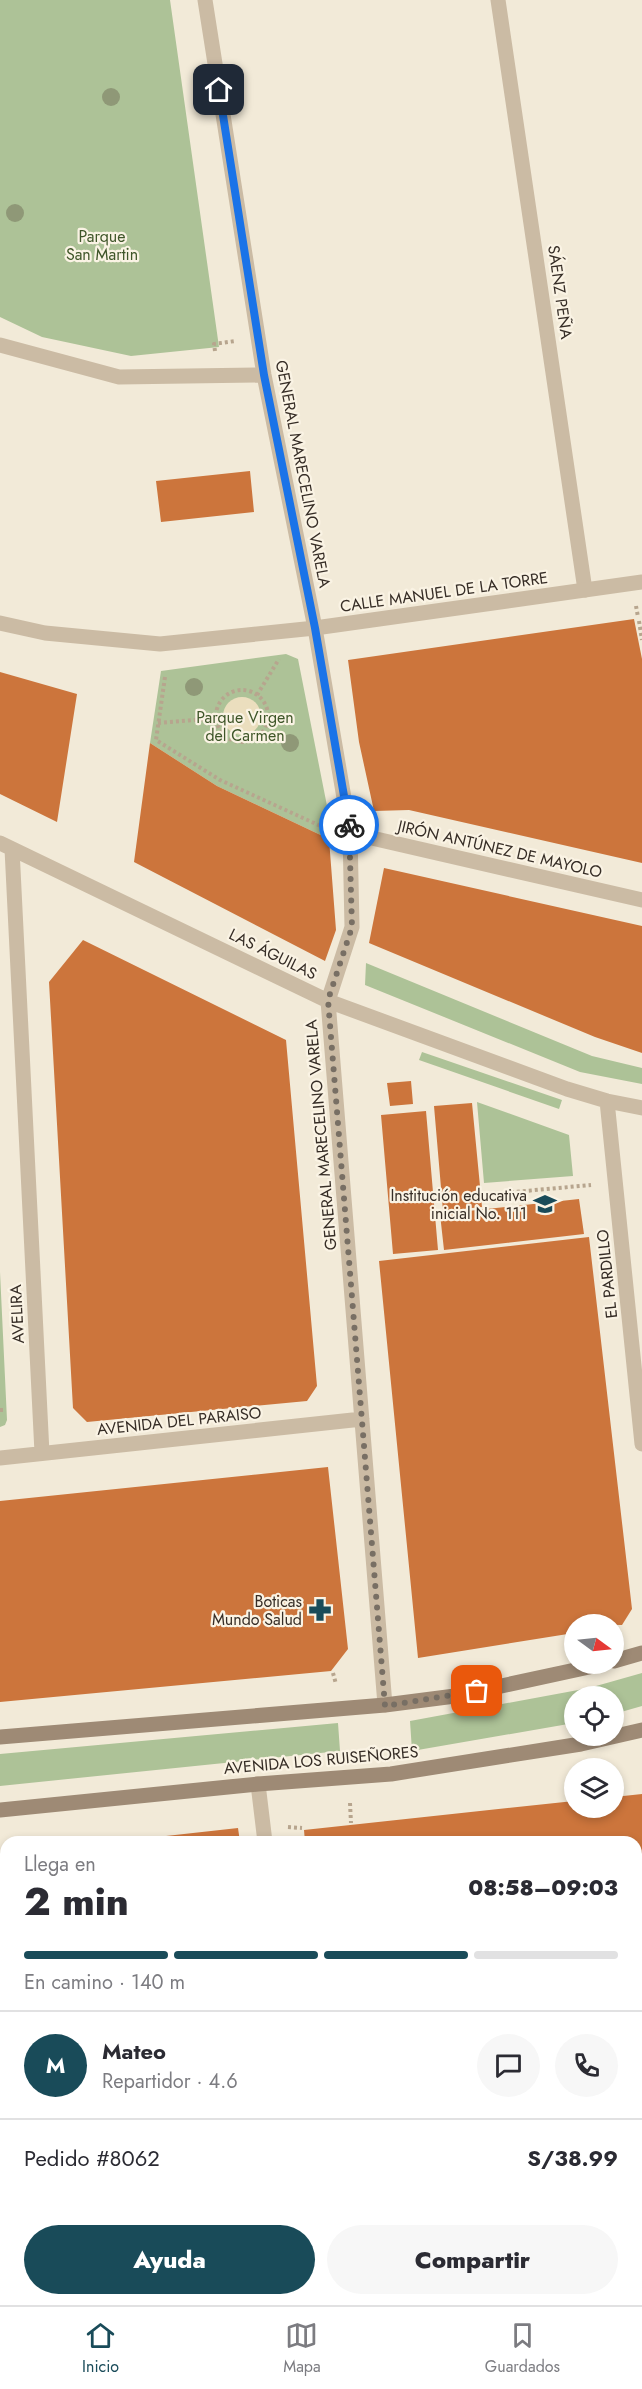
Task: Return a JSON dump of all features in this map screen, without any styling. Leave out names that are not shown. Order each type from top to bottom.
[{"type":"main road","points":[[624,1658],[642,1653]]},
{"type":"main road","points":[[0,1737],[385,1706],[455,1696],[564,1672]]},
{"type":"main road","name":"AVENIDA LOS RUISEÑORES","points":[[0,1810],[258,1784],[391,1774],[581,1744],[642,1730]]},
{"type":"street","name":"GENERAL MARECELINO VARELA","points":[[205,0],[264,375],[315,628],[350,832],[352,927],[328,1000],[385,1706]]},
{"type":"street","name":"SÁENZ PEÑA","points":[[498,0],[585,590]]},
{"type":"street","points":[[0,345],[119,377],[264,375]]},
{"type":"street","name":"CALLE MANUEL DE LA TORRE","points":[[0,623],[45,633],[159,644],[315,628],[642,582]]},
{"type":"street","name":"JIRÓN ANTÚNEZ DE MAYOLO","points":[[350,832],[642,900]]},
{"type":"street","name":"LAS ÁGUILAS","points":[[6,846],[328,1000],[567,1089],[607,1101],[642,1108]]},
{"type":"street","name":"AVELIRA","points":[[6,846],[42,1453]]},
{"type":"street","name":"EL PARDILLO","points":[[607,1101],[642,1444]]},
{"type":"street","name":"AVENIDA DEL PARAISO","points":[[0,1458],[362,1419]]},
{"type":"street","points":[[258,1784],[264,1836]]},
{"type":"path","points":[[642,623],[639,621],[642,640]]},
{"type":"path","points":[[257,695],[279,659]]},
{"type":"path","points":[[165,677],[156,740],[220,780],[325,828]]},
{"type":"path","points":[[244,690],[257,695],[266,705],[268,719],[266,726],[258,737],[245,742],[232,740],[221,731],[217,718],[219,704],[229,694],[244,690]]},
{"type":"path","points":[[158,723],[217,718]]},
{"type":"path","points":[[481,1195],[616,1183]]},
{"type":"green space","name":"Parque San Martin","points":[[0,0],[170,0],[219,347],[131,356],[42,337],[0,317]]},
{"type":"green space","name":"Parque Virgen del Carmen","points":[[286,654],[298,659],[330,821],[329,839],[217,786],[150,743],[161,671]]},
{"type":"green space","points":[[366,963],[592,1056],[642,1068],[642,1084],[580,1072],[365,985]]},
{"type":"green space","points":[[422,1052],[562,1100],[559,1109],[419,1060]]},
{"type":"green space","points":[[477,1102],[569,1135],[573,1176],[484,1183]]},
{"type":"green space","points":[[0,1272],[7,1420],[5,1425],[0,1427]]},
{"type":"green space","points":[[642,1673],[642,1706],[624,1711],[624,1686],[596,1686]]},
{"type":"green space","points":[[564,1693],[564,1725],[412,1751],[410,1721]]},
{"type":"green space","points":[[338,1723],[340,1751],[0,1786],[0,1754]]},
{"type":"shaded area","points":[[242,697],[256,702],[261,716],[256,730],[242,735],[228,730],[223,716],[228,702]]},
{"type":"building","points":[[250,471],[254,512],[161,522],[156,481]]},
{"type":"building","points":[[634,619],[642,659],[642,863],[409,810],[374,811],[359,742],[348,660]]},
{"type":"building","points":[[0,672],[77,694],[57,822],[0,794]]},
{"type":"building","points":[[150,743],[217,786],[329,839],[336,930],[325,961],[134,862]]},
{"type":"building","points":[[384,868],[642,926],[642,1053],[595,1037],[369,943]]},
{"type":"building","points":[[83,940],[286,1040],[317,1386],[307,1401],[87,1422],[73,1408],[49,982]]},
{"type":"building","points":[[411,1081],[413,1104],[390,1106],[387,1083]]},
{"type":"building","points":[[472,1103],[482,1207],[443,1211],[434,1106]]},
{"type":"building","points":[[426,1111],[438,1250],[393,1254],[381,1115]]},
{"type":"building","points":[[579,1199],[584,1234],[444,1250],[440,1214]]},
{"type":"building","points":[[589,1237],[632,1609],[624,1622],[624,1614],[564,1614],[564,1635],[418,1658],[379,1261]]},
{"type":"building","points":[[328,1467],[348,1649],[331,1671],[0,1702],[0,1501]]},
{"type":"building","points":[[642,1794],[642,1836],[304,1836],[304,1830],[564,1802],[564,1818],[624,1818],[624,1796]]},
{"type":"building","points":[[238,1828],[239,1836],[166,1836]]},
{"type":"way so far","points":[[349,825],[352,927],[328,1000],[385,1706],[477,1691]]},
{"type":"place","name":"Institución educativa inicial No. 111","points":[[545,1204]]},
{"type":"place","name":"Boticas Mundo Salud","points":[[320,1610]]},
{"type":"route","points":[[219,90],[264,375],[315,628],[349,825]]}]
